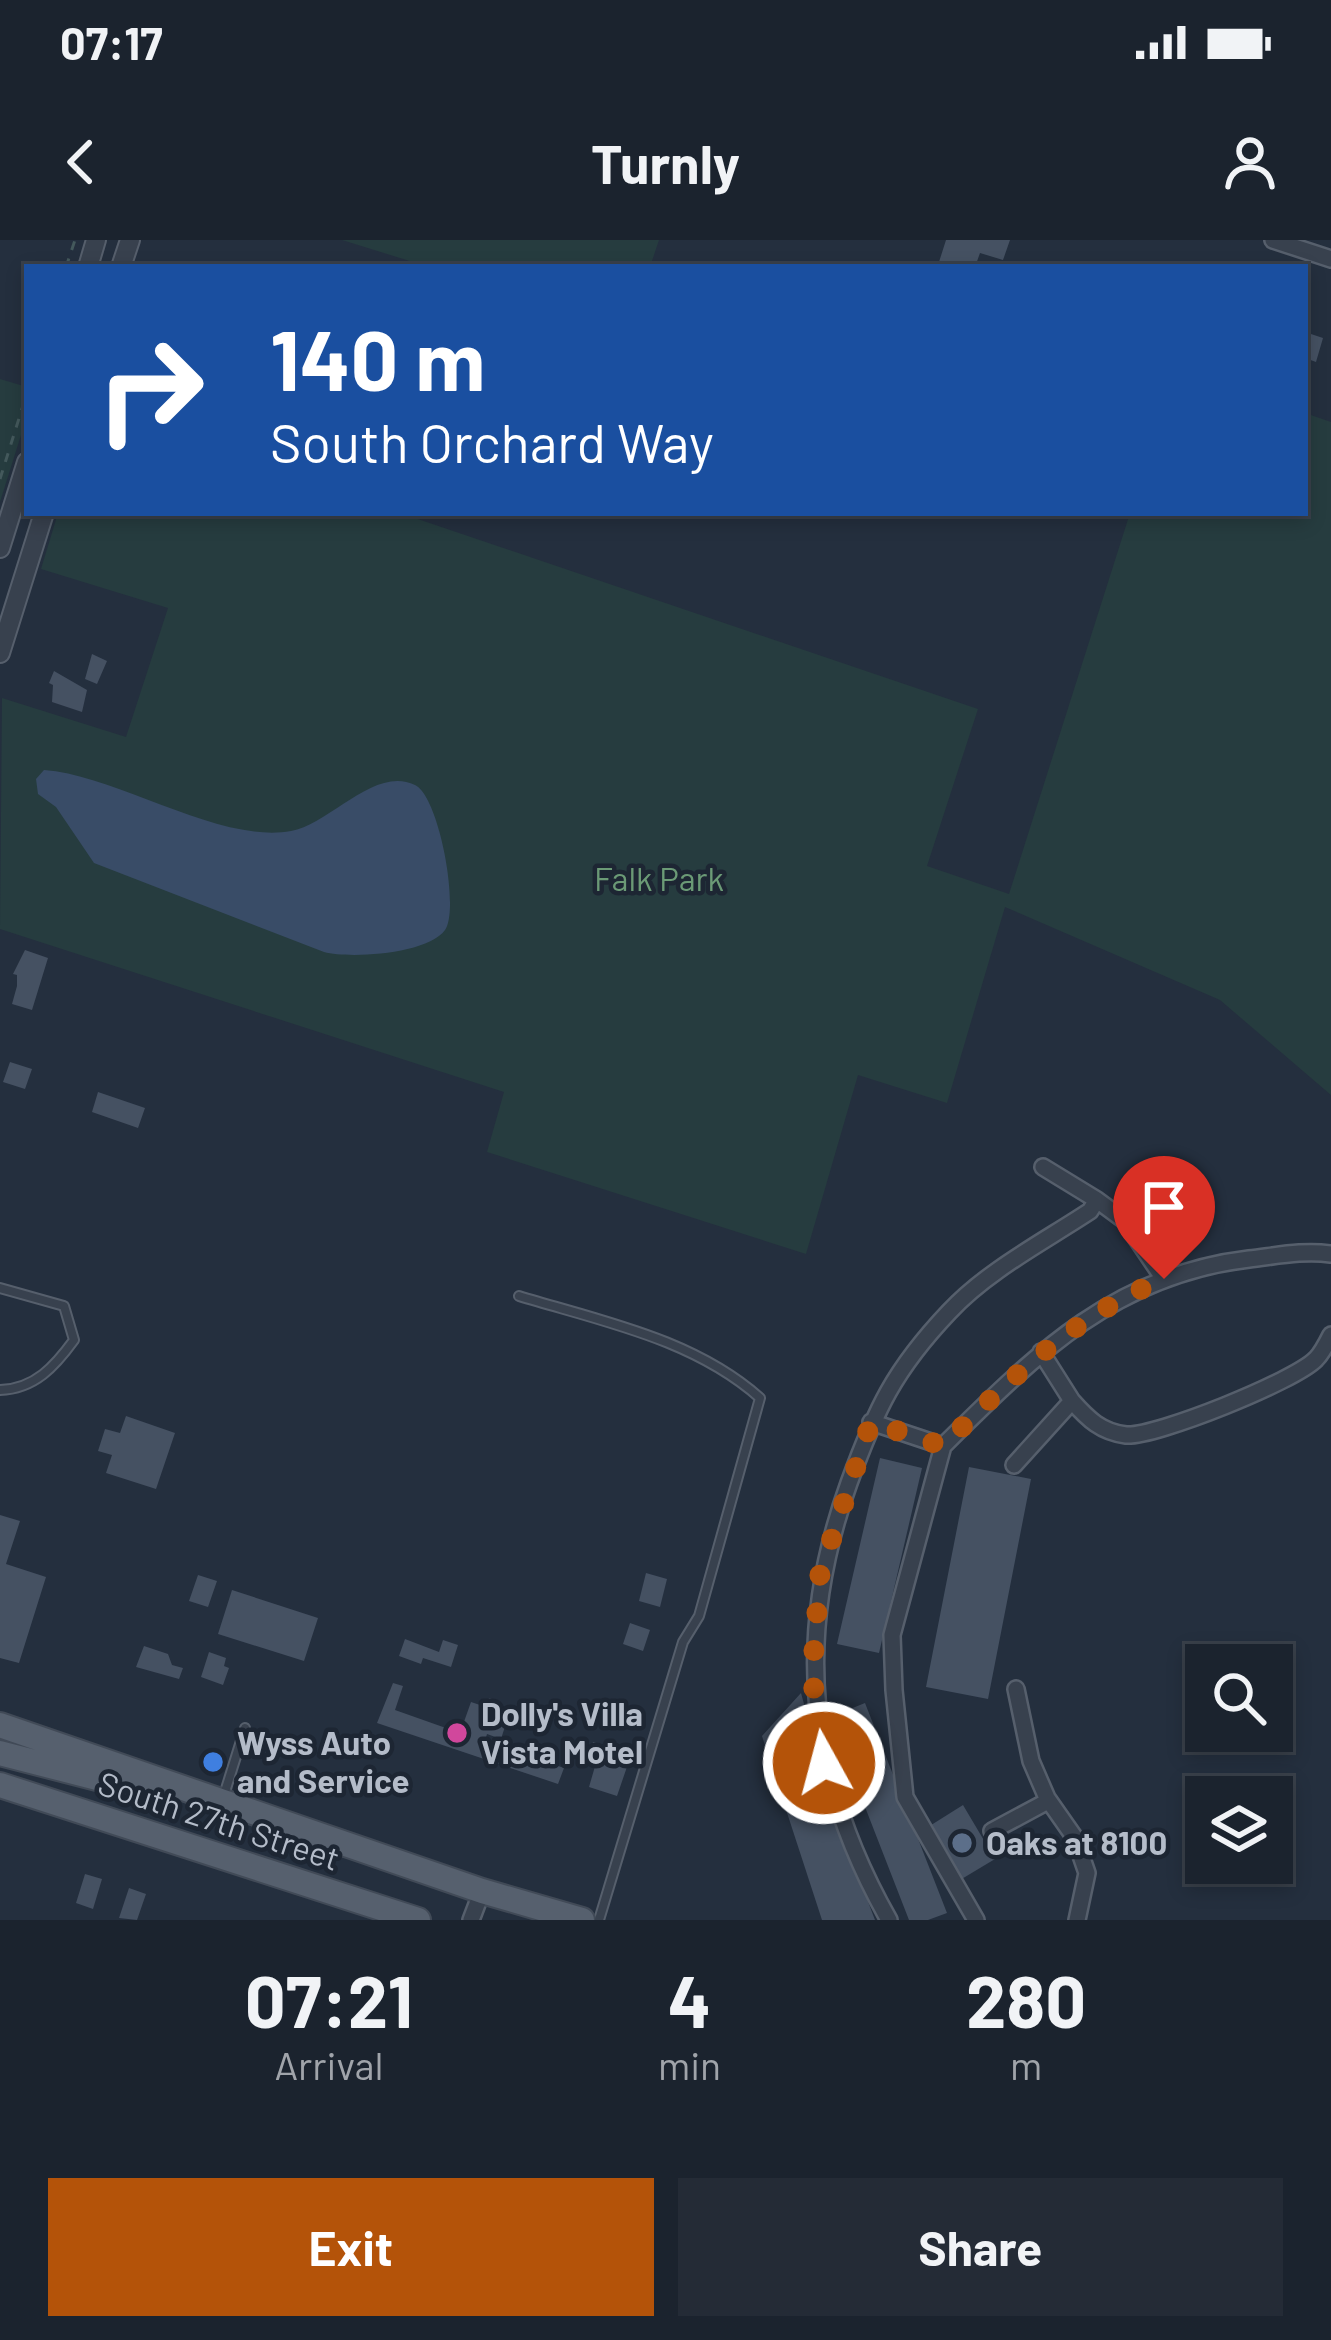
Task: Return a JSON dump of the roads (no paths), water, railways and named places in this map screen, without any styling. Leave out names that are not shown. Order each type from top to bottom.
[{"type":"main road","name":"South 27th Street","points":[[0,1720],[159,1782],[582,1920]]},
{"type":"main road","points":[[0,1753],[116,1784],[159,1782]]},
{"type":"main road","name":"South 27th Street","points":[[0,1785],[418,1920]]},
{"type":"street","points":[[1273,240],[1324,251]]},
{"type":"street","points":[[0,548],[24,472]]},
{"type":"street","points":[[0,652],[4,627],[43,516]]},
{"type":"street","points":[[1043,1168],[1124,1220],[1164,1279]]},
{"type":"street","points":[[889,1920],[870,1887],[824,1763],[812,1675],[820,1574],[871,1422],[890,1382],[951,1309],[1090,1211],[1096,1200]]},
{"type":"street","points":[[976,1920],[905,1797],[894,1690],[892,1635],[943,1446],[1041,1352],[1114,1300],[1201,1265],[1311,1252],[1331,1254]]},
{"type":"street","points":[[1041,1352],[1090,1423],[1112,1432],[1152,1433],[1278,1382],[1316,1360],[1331,1335]]},
{"type":"street","points":[[1014,1465],[1072,1401]]},
{"type":"street","points":[[871,1422],[943,1446]]},
{"type":"street","points":[[1016,1690],[1031,1761],[1048,1801],[1075,1838],[1087,1873],[1077,1920]]},
{"type":"street","points":[[992,1831],[1048,1801]]},
{"type":"street","points":[[471,1920],[482,1891]]},
{"type":"lane","points":[[0,1288],[64,1306],[74,1340],[51,1372],[14,1390],[0,1390]]},
{"type":"lane","points":[[519,1296],[665,1342],[729,1371],[760,1398],[699,1616],[683,1642],[599,1920]]},
{"type":"lane","points":[[222,1802],[245,1728]]},
{"type":"water","points":[[44,770],[103,783],[200,819],[263,832],[306,826],[384,783],[415,785],[432,809],[445,854],[450,900],[445,930],[423,945],[406,949],[351,955],[324,952],[94,863],[56,807],[38,794],[36,779]]},
{"type":"place","name":"Dolly's Villa Vista Motel","points":[[457,1733]]},
{"type":"place","name":"Wyss Auto and Service","points":[[213,1762]]},
{"type":"place","name":"Oaks at 8100","points":[[962,1843]]},
{"type":"park label","name":"Falk Park","points":[[659,879]]}]
